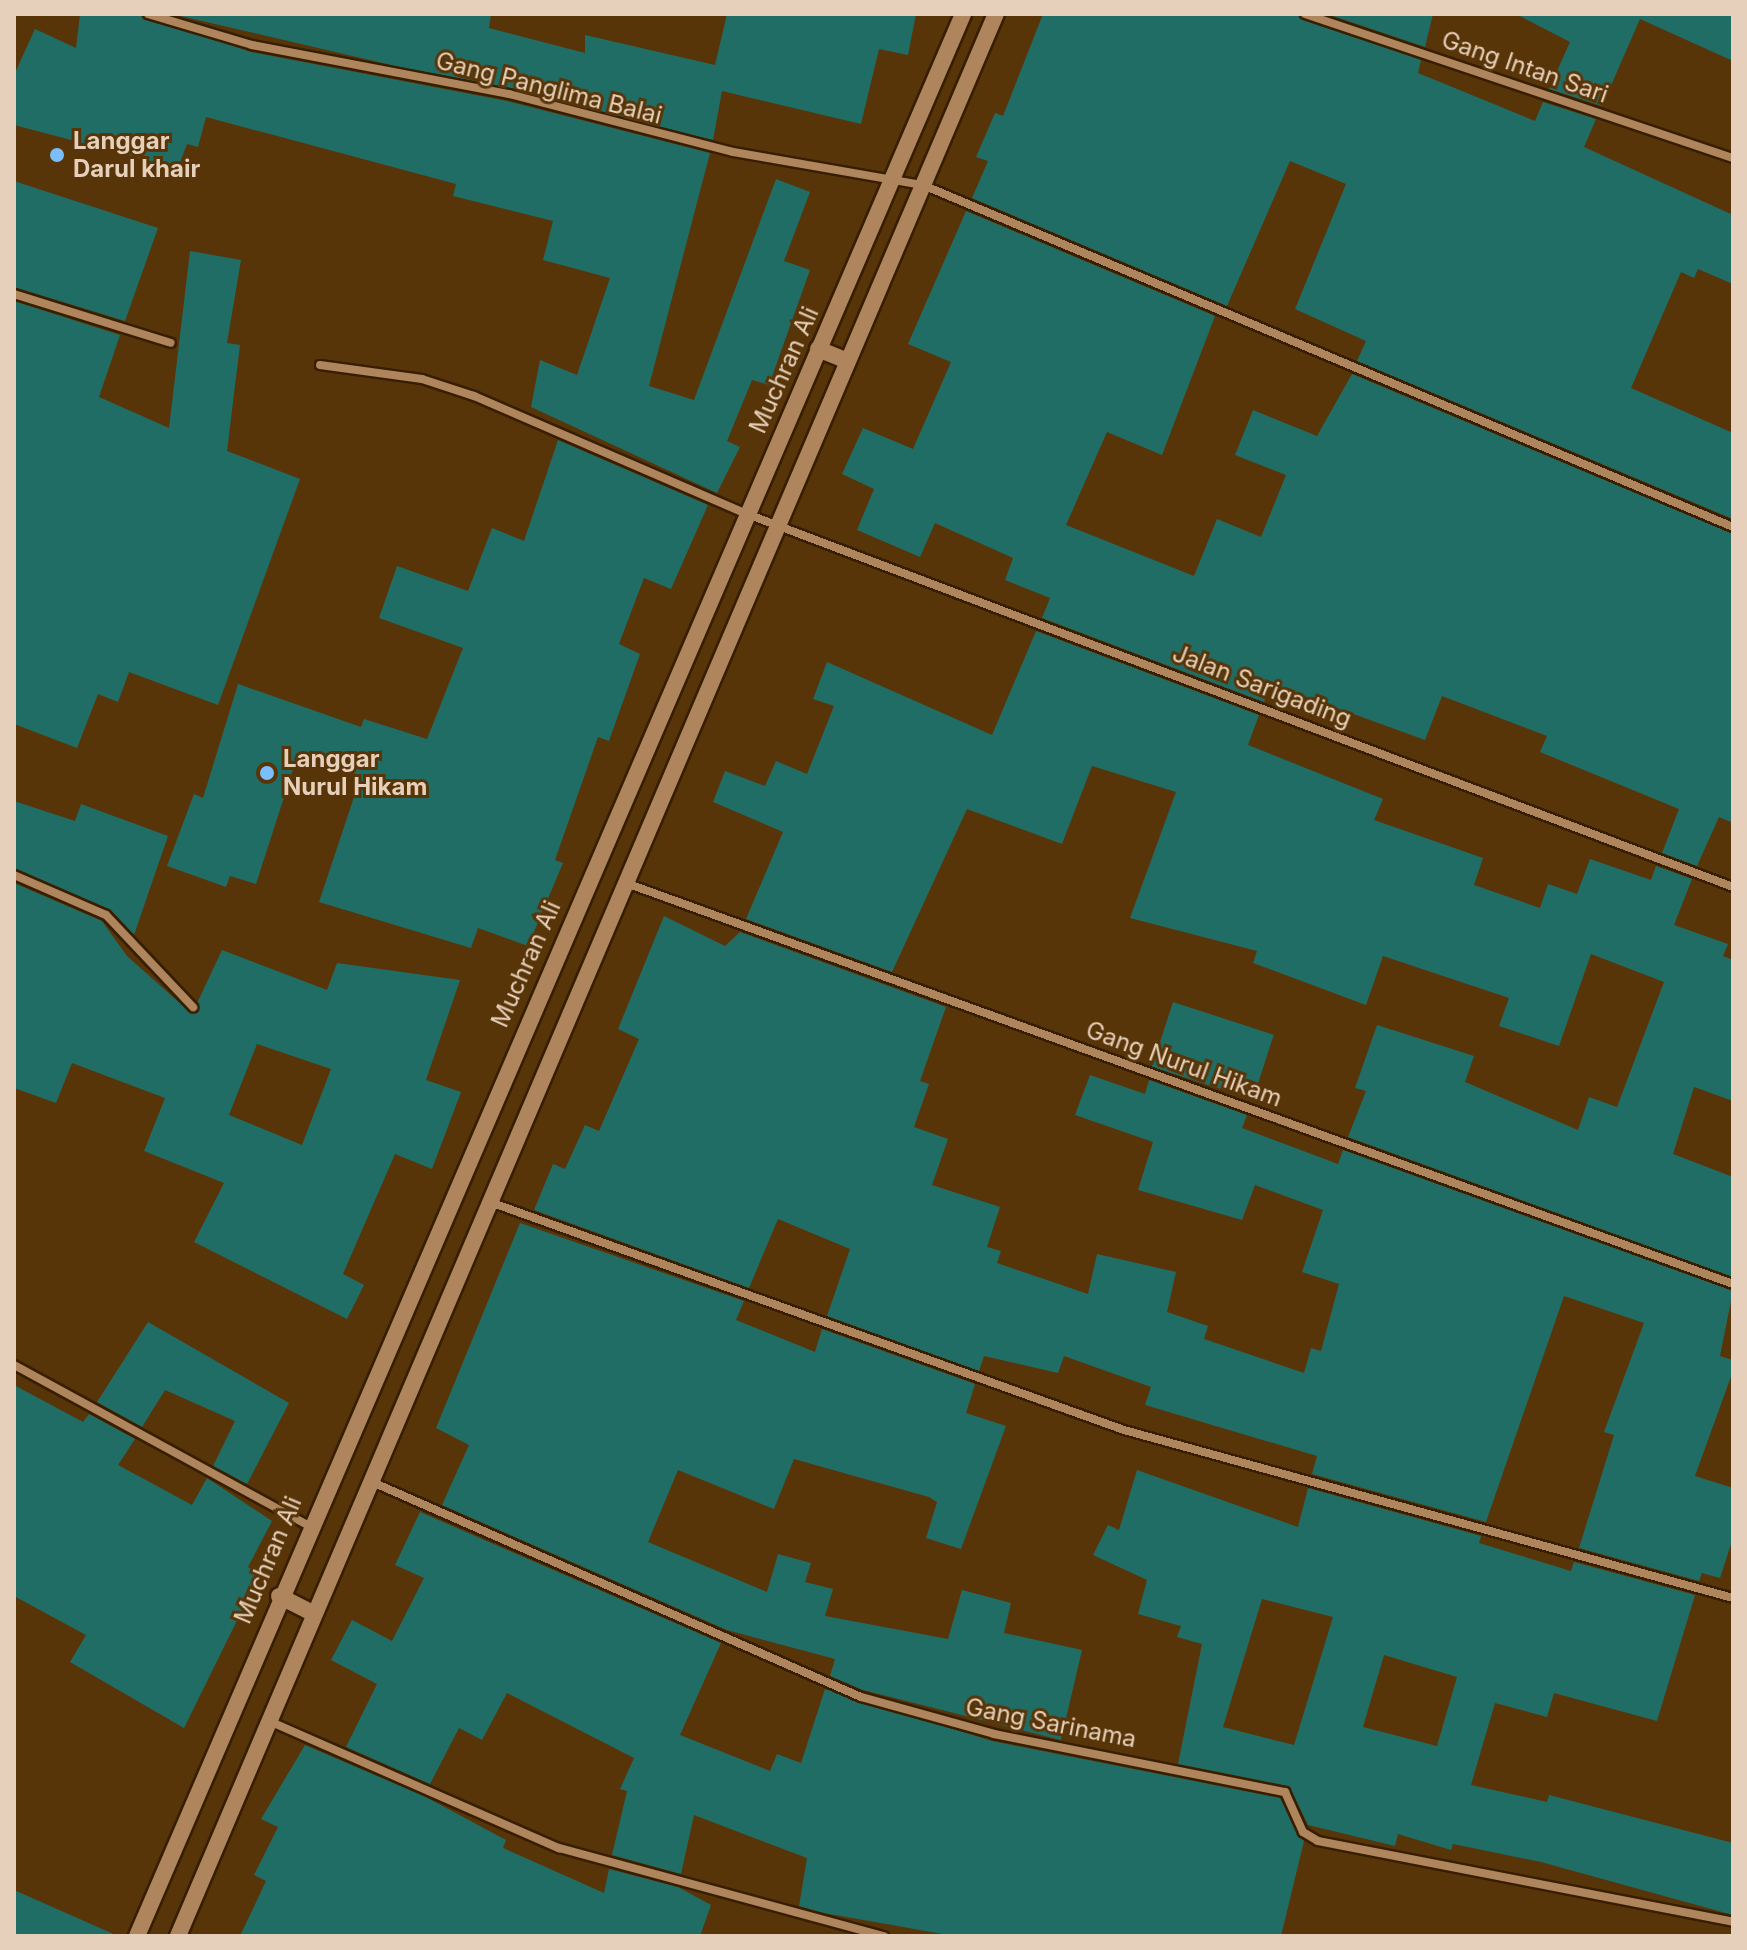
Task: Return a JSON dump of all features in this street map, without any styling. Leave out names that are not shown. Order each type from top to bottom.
[{"type":"street","name":"Gang Panglima Balai","points":[[148,14],[252,45],[509,94],[733,152],[898,177],[923,185],[1733,527]]},
{"type":"street","name":"Muchran Ali","points":[[137,1936],[308,1525],[818,349],[898,177],[963,14]]},
{"type":"street","points":[[178,1936],[490,1202],[622,882],[996,14]]},
{"type":"street","name":"Gang Intan Sari","points":[[1305,14],[1733,158]]},
{"type":"street","points":[[14,294],[171,343]]},
{"type":"street","points":[[818,349],[848,361]]},
{"type":"street","name":"Jalan Sarigading","points":[[320,365],[422,379],[474,396],[747,514],[777,522],[1733,887]]},
{"type":"street","points":[[14,875],[106,915],[193,1007]]},
{"type":"street","name":"Gang Nurul Hikam","points":[[622,882],[1733,1284]]},
{"type":"street","points":[[490,1202],[1124,1430],[1733,1598]]},
{"type":"street","points":[[14,1365],[308,1525]]},
{"type":"street","name":"Gang Sarinama","points":[[369,1481],[861,1697],[994,1734],[1285,1792],[1303,1832],[1318,1841],[1733,1922]]},
{"type":"street","points":[[279,1596],[313,1613]]},
{"type":"street","points":[[269,1721],[559,1848],[884,1936]]},
{"type":"building","points":[[80,14],[141,14],[251,52],[507,101],[710,153],[649,386],[694,400],[776,179],[810,192],[784,261],[810,270],[769,385],[752,380],[727,441],[740,447],[717,493],[531,407],[540,360],[577,375],[610,278],[543,260],[553,221],[453,196],[456,184],[206,117],[198,147],[187,144],[178,168],[14,125],[14,75],[35,29],[76,48]]},
{"type":"building","points":[[172,14],[491,14],[489,28],[585,53],[585,35],[715,65],[727,14],[916,14],[908,55],[879,49],[861,124],[722,91],[713,140]]},
{"type":"building","points":[[1043,14],[1298,14],[1421,60],[1418,73],[1535,121],[1543,102],[1596,119],[1584,147],[1733,215],[1733,284],[1698,269],[1694,278],[1681,272],[1631,388],[1733,433],[1733,519],[1357,361],[1366,341],[1295,309],[1346,184],[1290,161],[1227,306],[972,198],[988,161],[976,157],[995,113],[1003,116]]},
{"type":"building","points":[[1327,14],[1433,14],[1425,47]]},
{"type":"building","points":[[1516,14],[1733,14],[1733,61],[1640,19],[1602,106],[1549,89],[1570,42]]},
{"type":"building","points":[[14,181],[158,228],[125,321],[14,287]]},
{"type":"building","points":[[966,211],[1215,316],[1162,455],[1107,432],[1066,525],[1194,576],[1217,519],[1261,537],[1286,475],[1235,455],[1253,410],[1317,436],[1352,374],[1733,534],[1733,823],[1719,817],[1697,866],[1662,853],[1679,809],[1540,752],[1547,736],[1442,696],[1425,740],[1271,684],[1264,702],[1042,618],[1050,598],[1005,580],[1013,558],[935,523],[920,557],[857,530],[874,489],[842,474],[863,428],[913,449],[951,362],[908,344]]},
{"type":"building","points":[[190,251],[241,260],[227,343],[240,345],[227,451],[300,479],[218,705],[129,672],[118,702],[98,694],[77,748],[14,724],[14,301],[120,335],[99,397],[169,428]]},
{"type":"building","points":[[558,440],[708,505],[671,589],[644,578],[619,644],[640,654],[609,741],[598,737],[555,860],[563,863],[528,946],[478,928],[471,948],[319,902],[361,776],[298,754],[256,884],[230,876],[226,887],[167,866],[194,794],[203,798],[238,684],[361,727],[364,719],[427,739],[463,648],[379,618],[397,566],[468,591],[492,528],[524,541]]},
{"type":"building","points":[[1036,631],[1259,715],[1248,745],[1383,799],[1374,820],[1483,858],[1474,885],[1540,908],[1548,884],[1577,894],[1590,859],[1651,880],[1656,866],[1692,879],[1674,925],[1728,944],[1723,956],[1733,960],[1733,1101],[1694,1087],[1673,1154],[1733,1177],[1733,1277],[1348,1137],[1366,1091],[1355,1088],[1377,1025],[1474,1056],[1465,1082],[1578,1130],[1589,1097],[1617,1107],[1664,982],[1591,954],[1559,1046],[1499,1026],[1509,998],[1383,956],[1366,1005],[1253,963],[1257,951],[1130,918],[1176,792],[1092,766],[1062,844],[967,809],[892,972],[746,919],[783,832],[713,802],[725,771],[765,786],[776,761],[807,774],[834,706],[813,699],[827,662],[992,735]]},
{"type":"building","points":[[14,801],[75,821],[81,804],[168,836],[134,935],[109,909],[14,868]]},
{"type":"building","points":[[14,883],[102,921],[127,956],[192,1014],[222,950],[327,990],[337,963],[460,980],[426,1080],[461,1092],[432,1169],[395,1154],[343,1274],[364,1285],[347,1319],[194,1242],[224,1183],[144,1151],[165,1098],[72,1063],[56,1103],[14,1088]],"holes":[[[257,1044],[331,1069],[302,1145],[229,1115]]]},
{"type":"building","points":[[664,916],[725,946],[740,932],[946,1007],[920,1081],[929,1084],[914,1127],[948,1139],[932,1185],[1000,1207],[987,1247],[1001,1251],[997,1263],[1088,1294],[1097,1254],[1176,1272],[1167,1312],[1208,1326],[1204,1339],[1304,1373],[1311,1348],[1321,1351],[1339,1284],[1302,1272],[1323,1210],[1255,1185],[1242,1220],[1138,1190],[1153,1142],[1075,1115],[1090,1075],[1145,1094],[1149,1080],[1247,1115],[1242,1128],[1338,1164],[1343,1150],[1733,1291],[1720,1356],[1733,1360],[1733,1371],[1695,1476],[1733,1488],[1733,1538],[1720,1578],[1702,1573],[1699,1581],[1579,1548],[1614,1435],[1604,1432],[1644,1323],[1564,1296],[1486,1522],[1312,1474],[1317,1456],[1145,1405],[1151,1387],[1064,1356],[1058,1373],[984,1356],[979,1371],[827,1316],[850,1249],[778,1219],[749,1288],[534,1210],[553,1164],[565,1169],[585,1125],[599,1131],[639,1039],[618,1029]]},
{"type":"building","points":[[1173,1002],[1274,1035],[1253,1099],[1152,1067]]},
{"type":"building","points":[[520,1223],[744,1301],[736,1320],[815,1352],[822,1329],[975,1384],[966,1413],[1006,1426],[961,1549],[926,1538],[937,1502],[929,1497],[794,1459],[774,1509],[678,1470],[648,1542],[767,1592],[778,1554],[811,1563],[805,1582],[833,1589],[825,1616],[948,1639],[962,1590],[1011,1603],[1004,1633],[1082,1650],[1061,1740],[863,1690],[830,1676],[835,1659],[727,1630],[442,1505],[469,1445],[436,1428]]},
{"type":"building","points":[[148,1322],[289,1403],[247,1484],[213,1466],[235,1421],[165,1390],[142,1427],[97,1402]]},
{"type":"building","points":[[14,1385],[83,1422],[89,1414],[135,1439],[118,1465],[192,1505],[207,1478],[272,1521],[248,1567],[260,1574],[184,1728],[70,1662],[86,1635],[14,1596]]},
{"type":"building","points":[[1137,1470],[1298,1527],[1308,1488],[1481,1536],[1479,1543],[1571,1571],[1574,1562],[1695,1595],[1657,1721],[1554,1693],[1547,1717],[1495,1703],[1471,1785],[1547,1802],[1549,1795],[1733,1843],[1733,1915],[1541,1862],[1453,1844],[1451,1850],[1398,1834],[1395,1846],[1308,1825],[1289,1786],[1178,1764],[1202,1644],[1177,1637],[1181,1626],[1138,1614],[1147,1580],[1093,1555],[1108,1525],[1119,1530]],"holes":[[[1262,1599],[1333,1617],[1294,1745],[1223,1727]],[[1384,1655],[1457,1677],[1437,1746],[1363,1727]]]},
{"type":"building","points":[[420,1512],[721,1643],[680,1735],[770,1771],[777,1754],[801,1763],[825,1689],[992,1741],[1280,1798],[1304,1841],[1281,1936],[954,1936],[824,1913],[799,1906],[807,1858],[694,1815],[681,1874],[612,1855],[627,1791],[620,1789],[634,1758],[507,1693],[482,1740],[459,1728],[430,1784],[346,1747],[377,1684],[331,1660],[352,1620],[392,1641],[424,1578],[395,1565]]},
{"type":"building","points":[[305,1745],[424,1796],[506,1840],[503,1848],[604,1893],[609,1869],[678,1887],[711,1905],[700,1936],[240,1936],[266,1881],[254,1875],[278,1827],[261,1819]]},
{"type":"building","points":[[14,1890],[118,1936],[14,1936]]},
{"type":"place","name":"Langgar Darul khair","points":[[57,155]]},
{"type":"place","name":"Langgar Nurul Hikam","points":[[267,773]]}]
